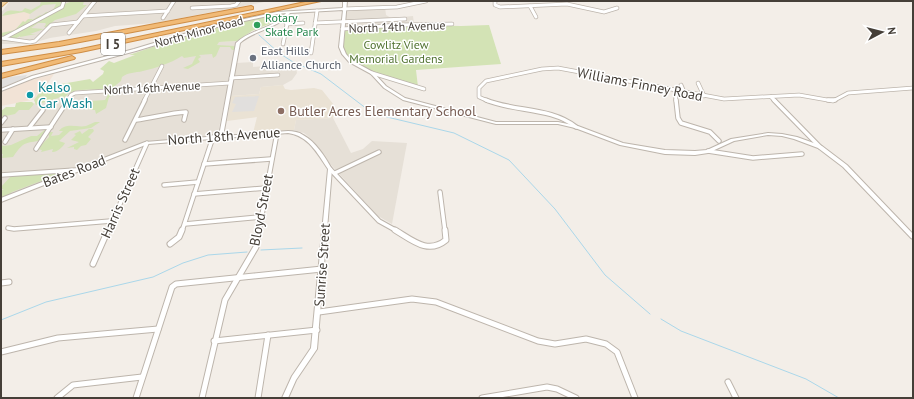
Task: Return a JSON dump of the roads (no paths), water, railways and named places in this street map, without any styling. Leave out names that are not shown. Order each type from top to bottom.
[{"type":"highway","name":"I 5","points":[[2,60],[81,45],[206,17],[291,1]]},
{"type":"highway","name":"I 5","points":[[2,60],[73,52],[318,1]]},
{"type":"highway","points":[[1,76],[222,20]]},
{"type":"main road","points":[[1,6],[6,1]]},
{"type":"street","points":[[2,38],[62,7],[64,1]]},
{"type":"street","points":[[70,33],[95,1]]},
{"type":"street","points":[[163,18],[174,1]]},
{"type":"street","points":[[208,7],[211,1]]},
{"type":"street","points":[[192,8],[236,5],[239,1]]},
{"type":"street","points":[[345,1],[343,9],[341,47],[344,54],[350,61],[372,73],[424,89]]},
{"type":"street","name":"North Minor Road","points":[[1,90],[33,78],[135,50],[192,32],[270,14],[388,7],[426,1]]},
{"type":"street","points":[[495,1],[495,5],[500,7],[567,4],[604,12],[617,8]]},
{"type":"street","points":[[530,6],[536,17]]},
{"type":"street","points":[[83,16],[168,11]]},
{"type":"street","points":[[311,53],[317,11]]},
{"type":"street","points":[[221,136],[238,43],[241,39],[283,19],[289,12]]},
{"type":"street","points":[[283,19],[287,24]]},
{"type":"street","points":[[316,23],[405,19]]},
{"type":"street","points":[[2,38],[18,42],[33,42],[51,25],[78,22]]},
{"type":"street","points":[[287,24],[303,23]]},
{"type":"street","points":[[282,44],[287,24]]},
{"type":"street","name":"North 14th Avenue","points":[[342,29],[399,25],[452,24]]},
{"type":"street","points":[[125,140],[162,66]]},
{"type":"street","name":"Williams Finney Road","points":[[576,127],[569,122],[547,114],[493,103],[478,97],[480,88],[486,81],[542,69],[558,68],[731,100],[806,95],[833,101],[848,93],[913,88]]},
{"type":"street","points":[[372,73],[385,87],[397,95],[428,106],[496,123],[558,123],[576,127],[622,144],[665,152],[695,153],[708,151],[733,140],[768,134],[782,135],[820,147]]},
{"type":"street","points":[[231,78],[278,75]]},
{"type":"street","name":"North 16th Avenue","points":[[51,127],[74,94],[230,83]]},
{"type":"street","points":[[698,83],[704,96]]},
{"type":"street","points":[[681,85],[684,92]]},
{"type":"street","points":[[674,90],[680,123],[710,132],[719,141]]},
{"type":"street","points":[[771,97],[820,147],[846,166],[913,237]]},
{"type":"street","points":[[29,128],[43,110]]},
{"type":"street","points":[[136,120],[157,118],[169,113],[185,112],[186,114],[184,120]]},
{"type":"street","points":[[1,123],[5,118]]},
{"type":"street","points":[[1,130],[51,127]]},
{"type":"street","points":[[36,149],[51,127]]},
{"type":"street","points":[[5,142],[13,129]]},
{"type":"street","name":"North 18th Avenue","points":[[147,143],[221,136],[293,132],[302,134],[308,140],[330,169]]},
{"type":"street","name":"Bloyd Street","points":[[202,398],[214,341],[225,300],[237,277],[254,252],[277,133]]},
{"type":"street","points":[[170,244],[179,237],[185,224],[213,137]]},
{"type":"street","name":"Bates Road","points":[[1,200],[147,143]]},
{"type":"street","name":"Harris Street","points":[[93,264],[147,143]]},
{"type":"street","points":[[708,151],[753,158],[802,154]]},
{"type":"street","points":[[335,173],[379,152]]},
{"type":"street","points":[[204,164],[271,159]]},
{"type":"street","points":[[330,169],[379,221],[425,247],[439,246],[446,240],[440,192]]},
{"type":"street","name":"Sunrise Street","points":[[285,398],[294,378],[314,349],[319,312],[330,169]]},
{"type":"street","points":[[1,175],[76,170]]},
{"type":"street","points":[[164,185],[198,182]]},
{"type":"street","points":[[194,194],[266,188]]},
{"type":"street","points":[[185,224],[260,217]]},
{"type":"street","points":[[8,228],[14,229],[111,221]]},
{"type":"street","points":[[136,398],[172,288],[176,284],[322,269]]},
{"type":"street","points":[[1,283],[9,282]]},
{"type":"street","points":[[319,312],[412,299],[436,302],[538,340],[555,344],[586,339],[606,344],[617,352],[635,398]]},
{"type":"street","points":[[1,352],[58,338],[158,329]]},
{"type":"street","points":[[214,341],[317,330]]},
{"type":"street","points":[[258,398],[268,335]]},
{"type":"street","points":[[57,398],[73,385],[142,377]]},
{"type":"street","points":[[728,382],[736,398]]},
{"type":"street","points":[[482,398],[547,387],[557,389],[576,398]]},
{"type":"waterway","points":[[259,35],[279,53],[293,62],[321,74],[367,109],[387,117],[454,133],[509,160],[555,209],[605,275],[650,314]]},
{"type":"waterway","points":[[261,250],[302,248]]},
{"type":"waterway","points":[[1,320],[46,302],[153,277],[183,263],[208,255],[247,252]]},
{"type":"waterway","points":[[661,319],[681,331],[806,379],[839,398]]},
{"type":"place","name":"Rotary Skate Park","points":[[257,25]]},
{"type":"place","name":"East Hills Alliance Church","points":[[253,58]]},
{"type":"place","name":"Kelso Car Wash","points":[[30,95]]},
{"type":"place","name":"Butler Acres Elementary School","points":[[281,111]]},
{"type":"park label","name":"Cowlitz View Memorial Gardens","points":[[396,52]]}]
